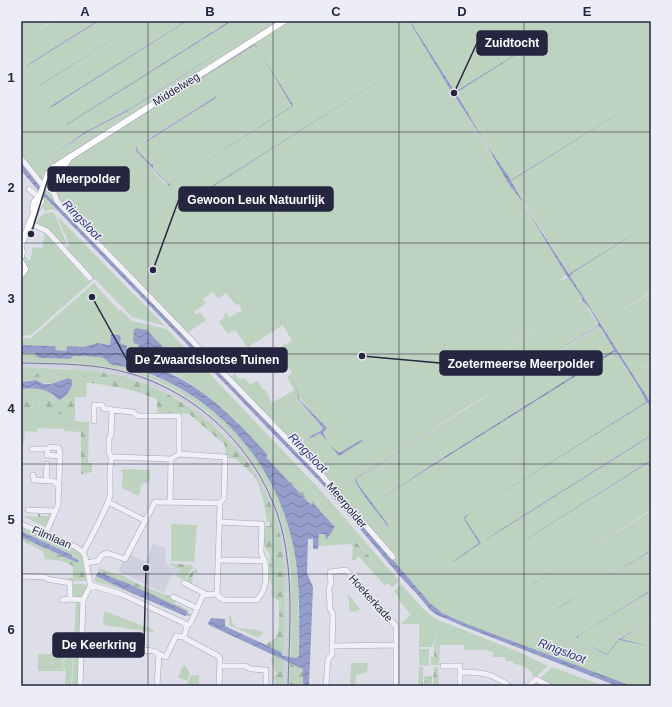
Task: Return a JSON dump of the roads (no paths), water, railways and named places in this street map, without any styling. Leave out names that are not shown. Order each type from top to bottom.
[{"type":"main road","name":"Middelweg","points":[[43,189],[56,171],[70,158],[284,21]]},
{"type":"main road","points":[[21,257],[21,247],[29,223],[41,201],[43,189]]},
{"type":"main road","points":[[21,262],[24,269],[21,275]]},
{"type":"street","name":"Meerpolder","points":[[21,158],[40,182],[43,189],[54,193],[57,201],[310,462],[393,557]]},
{"type":"street","name":"Meerpolder","points":[[29,189],[35,194],[43,189]]},
{"type":"street","points":[[29,223],[47,231],[90,278]]},
{"type":"street","points":[[94,420],[94,405],[102,405],[104,409],[134,412],[136,416],[179,416],[179,454]]},
{"type":"street","points":[[112,410],[111,435],[109,439],[108,453],[112,458]]},
{"type":"street","points":[[32,449],[48,449],[50,447],[59,448],[58,505],[45,535]]},
{"type":"street","points":[[48,449],[47,455],[60,456]]},
{"type":"street","points":[[112,458],[171,459],[179,454],[225,457],[224,498],[220,503],[217,594],[224,600],[257,600],[261,595],[266,582],[265,561],[261,552],[263,524],[220,522]]},
{"type":"street","points":[[80,686],[83,600],[91,585],[87,563],[83,552],[110,497],[110,465],[112,458]]},
{"type":"street","points":[[170,502],[171,459]]},
{"type":"street","points":[[46,464],[46,481]]},
{"type":"street","points":[[33,475],[34,480],[53,481],[59,486]]},
{"type":"street","points":[[108,502],[146,521]]},
{"type":"street","points":[[87,563],[98,561],[102,555],[107,553],[125,559],[155,502],[220,503]]},
{"type":"street","points":[[28,510],[55,511]]},
{"type":"street","name":"Filmlaan","points":[[21,524],[83,552]]},
{"type":"street","points":[[218,560],[265,561]]},
{"type":"street","name":"Hoekerkade","points":[[326,686],[328,659],[332,655],[333,615],[330,608],[328,588],[331,583],[330,572],[346,570],[396,626],[396,686]]},
{"type":"street","points":[[21,576],[44,577],[47,579],[70,583],[70,599]]},
{"type":"street","points":[[184,583],[206,594],[217,594]]},
{"type":"street","points":[[91,585],[121,594],[182,622],[186,626]]},
{"type":"street","points":[[184,637],[186,626],[190,622],[203,595],[206,594]]},
{"type":"street","points":[[173,597],[197,608]]},
{"type":"street","points":[[62,600],[83,600]]},
{"type":"street","points":[[81,648],[103,649],[106,651],[124,651],[127,649],[154,651],[166,657],[176,636],[184,637],[188,641],[218,656],[220,659],[220,686]]},
{"type":"street","points":[[332,646],[396,645]]},
{"type":"street","points":[[158,686],[159,654]]},
{"type":"street","points":[[220,666],[245,666],[266,670],[266,686]]},
{"type":"street","points":[[443,666],[460,666],[460,686]]},
{"type":"street","points":[[460,672],[480,672],[499,678],[509,686]]},
{"type":"street","points":[[528,686],[536,680],[549,686]]},
{"type":"water","points":[[99,21],[24,68],[32,62]]},
{"type":"water","points":[[142,21],[41,85],[40,85]]},
{"type":"water","points":[[187,21],[50,108],[51,106]]},
{"type":"water","points":[[232,21],[65,126],[67,124]]},
{"type":"water","points":[[409,21],[455,92],[569,21],[456,93],[486,144],[511,180],[651,93],[511,181],[522,200],[508,183],[487,146],[453,94]]},
{"type":"water","points":[[251,32],[126,112],[87,132],[50,157],[85,132],[131,108]]},
{"type":"water","points":[[255,44],[260,51],[255,45],[253,46],[146,113]]},
{"type":"water","points":[[423,53],[190,201],[212,186]]},
{"type":"water","points":[[261,54],[293,106],[176,180],[292,106]]},
{"type":"water","points":[[218,95],[214,99],[141,144]]},
{"type":"water","points":[[138,146],[137,150],[150,164],[153,165],[153,168],[168,184],[171,183],[169,186],[137,152],[135,149]]},
{"type":"water","points":[[21,163],[45,193],[315,469],[430,603],[442,613],[467,624],[632,686],[617,686],[470,629],[431,611],[321,483],[36,188],[21,170]]},
{"type":"water","points":[[523,203],[569,274],[651,223],[570,276],[651,403],[651,407],[648,403],[646,403],[472,512],[646,402],[638,386],[617,353],[614,352],[375,502],[614,350],[601,328],[598,326],[538,363],[598,325],[591,311],[582,301],[582,297],[567,276]]},
{"type":"water","points":[[136,328],[147,330],[163,347],[165,354],[165,371],[195,387],[233,418],[268,455],[266,457],[311,505],[313,503],[335,527],[326,540],[325,534],[319,534],[318,549],[313,549],[313,539],[308,539],[307,573],[313,587],[309,686],[303,686],[303,669],[209,625],[208,623],[211,618],[225,619],[225,626],[281,652],[283,656],[296,658],[299,656],[298,583],[292,541],[285,515],[274,490],[262,467],[246,445],[228,425],[208,407],[186,392],[154,375],[128,367],[110,364],[105,359],[100,357],[73,356],[70,359],[39,358],[35,353],[23,353],[21,355],[21,345],[55,346],[56,350],[66,351],[67,346],[84,347],[97,343],[110,345],[111,334],[119,335],[121,337],[120,343],[127,346],[127,351],[136,354],[139,345],[134,343],[133,340],[134,330]]},
{"type":"water","points":[[68,378],[72,380],[72,386],[67,394],[60,400],[49,392],[32,389],[21,390],[21,382],[36,380],[44,384],[51,384]]},
{"type":"water","points":[[291,379],[298,392],[299,399],[327,428],[323,433],[328,442],[320,433],[311,438],[309,437],[323,428],[298,399],[298,393]]},
{"type":"water","points":[[491,393],[356,479],[390,529],[365,496],[355,479]]},
{"type":"water","points":[[651,436],[484,541],[500,530]]},
{"type":"water","points":[[361,440],[363,441],[339,456],[330,445],[339,453]]},
{"type":"water","points":[[651,461],[524,541],[528,538]]},
{"type":"water","points":[[651,510],[532,585],[533,584]]},
{"type":"water","points":[[469,514],[465,519],[481,543],[452,562],[479,543],[464,519],[465,516]]},
{"type":"water","points":[[21,531],[72,555],[72,557],[79,560],[78,563],[21,537]]},
{"type":"water","points":[[651,550],[651,551],[594,586]]},
{"type":"water","points":[[98,572],[127,583],[187,611],[187,615],[185,616],[127,591],[96,576]]},
{"type":"water","points":[[594,586],[559,608],[558,608]]},
{"type":"water","points":[[651,590],[579,635],[579,639],[576,637],[569,641]]},
{"type":"water","points":[[651,619],[621,639],[650,646],[619,640],[607,655],[584,643],[607,654],[619,639]]},
{"type":"tram line","points":[[21,363],[91,366],[118,370],[132,374],[161,385],[188,400],[212,419],[234,440],[253,465],[268,491],[279,520],[286,550],[290,601],[288,686]]},
{"type":"place","name":"Zuidtocht","points":[[454,93]]},
{"type":"place","name":"Meerpolder","points":[[31,234]]},
{"type":"place","name":"Gewoon Leuk Natuurlijk","points":[[153,270]]},
{"type":"place","name":"De Zwaardslootse Tuinen","points":[[92,297]]},
{"type":"place","name":"Zoetermeerse Meerpolder","points":[[362,356]]},
{"type":"place","name":"De Keerkring","points":[[146,568]]},
{"type":"water label","name":"Ringsloot","points":[[82,220]]},
{"type":"water label","name":"Ringsloot","points":[[308,453]]},
{"type":"water label","name":"Ringsloot","points":[[562,651]]}]
